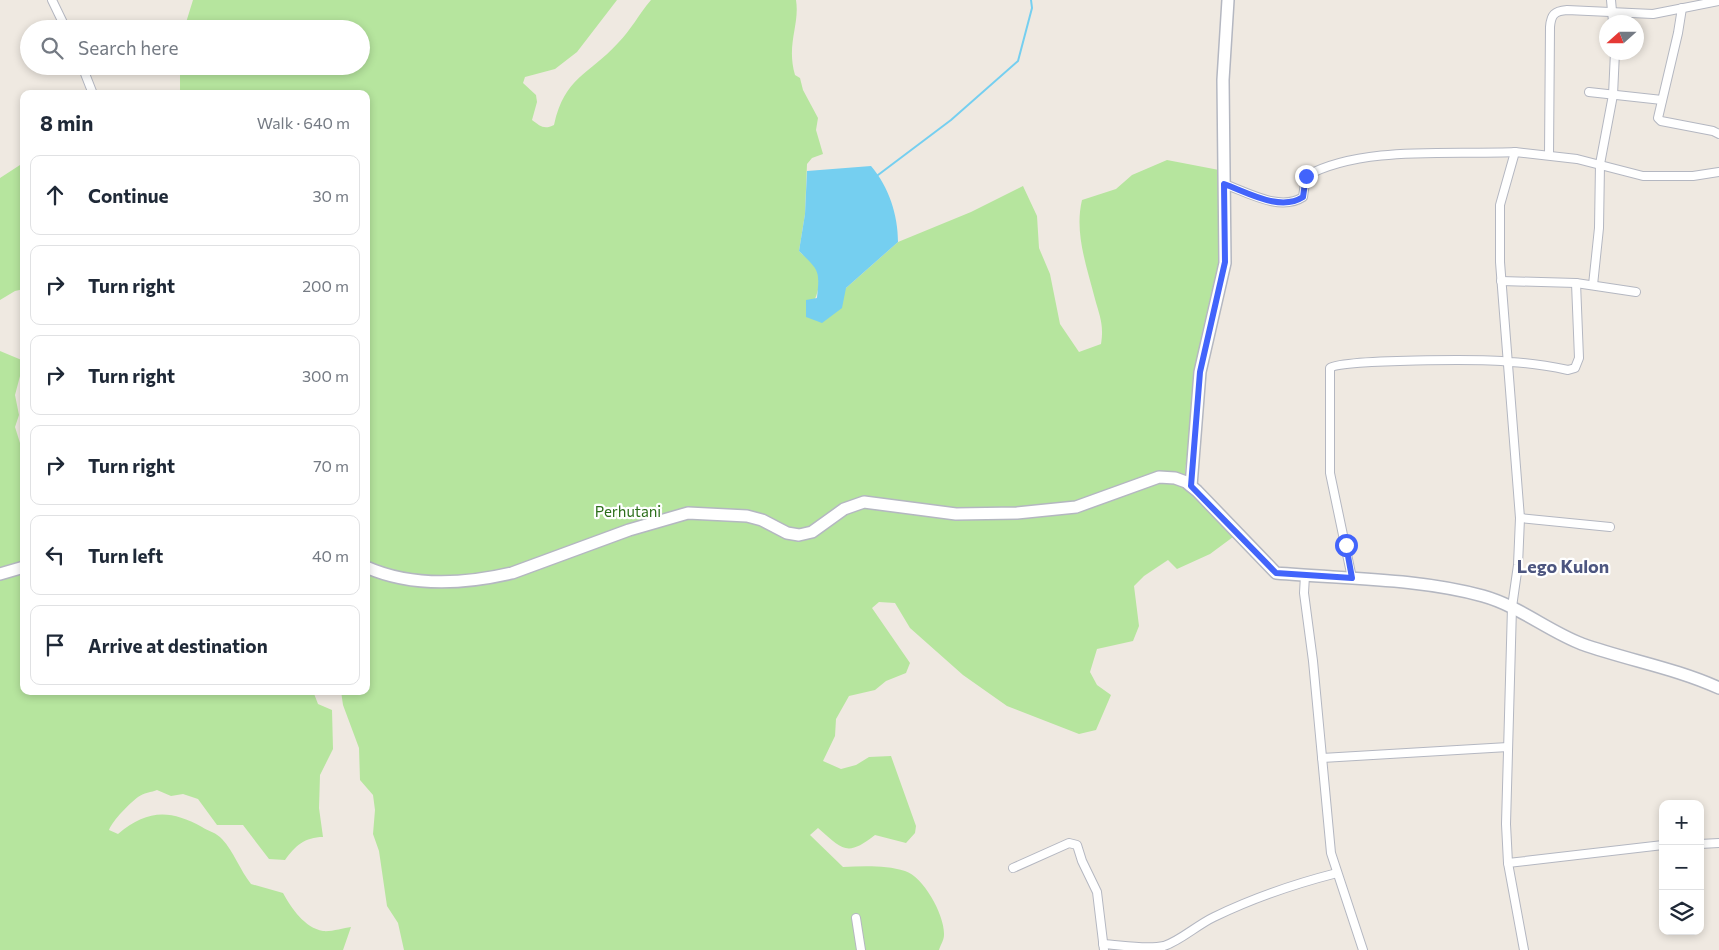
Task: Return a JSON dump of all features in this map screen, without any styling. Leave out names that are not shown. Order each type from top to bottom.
[{"type":"street","points":[[52,0],[62,20]]},
{"type":"street","points":[[1191,486],[1200,372],[1225,262],[1223,80],[1228,0]]},
{"type":"street","points":[[1611,0],[1612,15]]},
{"type":"street","points":[[1549,155],[1551,17],[1558,11],[1653,14],[1719,2]]},
{"type":"street","points":[[1682,8],[1678,33],[1657,114],[1661,121],[1713,131],[1719,134]]},
{"type":"street","points":[[1593,285],[1599,228],[1600,164],[1613,96],[1615,60]]},
{"type":"street","points":[[86,75],[91,90]]},
{"type":"street","points":[[1589,92],[1662,100]]},
{"type":"street","points":[[1224,184],[1287,203],[1303,197],[1306,176],[1335,164],[1386,156],[1515,152],[1549,155],[1600,164],[1643,176],[1693,176],[1719,172]]},
{"type":"street","points":[[1515,152],[1500,205],[1501,281],[1520,518],[1518,565],[1512,608],[1506,824],[1508,864],[1524,950]]},
{"type":"street","points":[[1501,281],[1576,283],[1636,292]]},
{"type":"street","points":[[1352,578],[1330,473],[1330,368],[1340,364],[1508,361],[1568,370],[1575,368],[1579,358],[1576,283]]},
{"type":"street","points":[[370,569],[386,575],[405,579],[484,580],[512,574],[679,514],[718,513],[747,516],[799,535],[812,532],[844,509],[864,502],[956,514],[1017,513],[1076,508],[1159,477],[1175,478],[1191,486],[1276,573],[1352,578],[1484,596],[1512,608],[1582,644],[1668,670],[1719,688]]},
{"type":"street","points":[[1520,518],[1610,527]]},
{"type":"street","points":[[0,574],[20,568]]},
{"type":"street","points":[[1305,575],[1304,593],[1322,758],[1328,835],[1337,873],[1363,950]]},
{"type":"street","points":[[1322,758],[1508,748]]},
{"type":"street","points":[[1013,868],[1069,843],[1077,845],[1082,861],[1097,892],[1104,947],[1154,948],[1174,941],[1194,927],[1256,897],[1337,873]]},
{"type":"street","points":[[1704,844],[1719,843]]},
{"type":"street","points":[[1508,864],[1659,845]]},
{"type":"street","points":[[856,918],[861,950]]},
{"type":"green space","name":"Perhutani","points":[[193,0],[617,0],[577,52],[555,69],[525,77],[523,83],[536,95],[537,102],[532,120],[545,127],[554,125],[564,96],[571,86],[623,38],[651,0],[796,0],[797,9],[792,44],[793,64],[795,75],[800,78],[803,90],[818,118],[816,130],[823,154],[812,158],[807,164],[805,214],[799,251],[816,268],[819,287],[806,317],[846,288],[898,242],[971,212],[1023,186],[1037,216],[1039,248],[1050,274],[1060,324],[1079,352],[1101,344],[1102,331],[1080,237],[1082,200],[1116,189],[1132,175],[1167,160],[1219,170],[1221,252],[1201,338],[1185,472],[1189,489],[1233,537],[1210,554],[1177,569],[1168,560],[1144,576],[1134,586],[1139,626],[1133,641],[1097,649],[1090,672],[1097,685],[1111,695],[1096,730],[1079,734],[1007,706],[963,675],[910,628],[895,603],[879,602],[872,608],[910,663],[906,673],[886,681],[875,690],[849,696],[836,719],[835,736],[823,761],[841,769],[856,765],[869,757],[891,756],[916,826],[915,833],[906,843],[875,835],[866,842],[851,848],[840,846],[818,828],[810,835],[843,867],[874,866],[898,869],[912,875],[919,881],[932,898],[941,918],[944,935],[939,950],[404,950],[398,923],[387,906],[379,851],[373,834],[375,810],[373,795],[360,780],[359,748],[343,705],[342,695],[370,695],[370,90],[180,90],[180,75],[370,75],[370,20],[187,20]]},
{"type":"green space","points":[[20,165],[20,290],[0,300],[0,178]]},
{"type":"green space","points":[[0,351],[20,359],[20,376],[15,395],[19,415],[15,427],[20,443],[20,695],[315,695],[318,704],[332,710],[333,749],[320,775],[319,808],[323,837],[317,837],[301,843],[285,860],[269,859],[243,825],[217,825],[198,799],[183,794],[171,796],[157,790],[142,794],[126,807],[109,830],[118,834],[139,820],[158,815],[169,815],[190,821],[220,837],[234,855],[251,884],[283,893],[294,911],[310,926],[323,931],[351,927],[343,950],[0,950]]},
{"type":"water","points":[[871,166],[883,183],[891,202],[898,232],[898,242],[846,288],[842,308],[822,323],[806,317],[806,300],[817,298],[818,276],[814,267],[799,251],[805,214],[807,171]]},
{"type":"waterway","points":[[878,175],[951,120],[1018,61],[1032,8],[1031,0]]},
{"type":"district","name":"Lego Kulon","points":[[1563,567]]},
{"type":"route","points":[[1306,176],[1303,197],[1287,203],[1280,203],[1224,184],[1225,262],[1222,282],[1200,372],[1199,408],[1191,486],[1276,573],[1352,578],[1346,545]]}]
